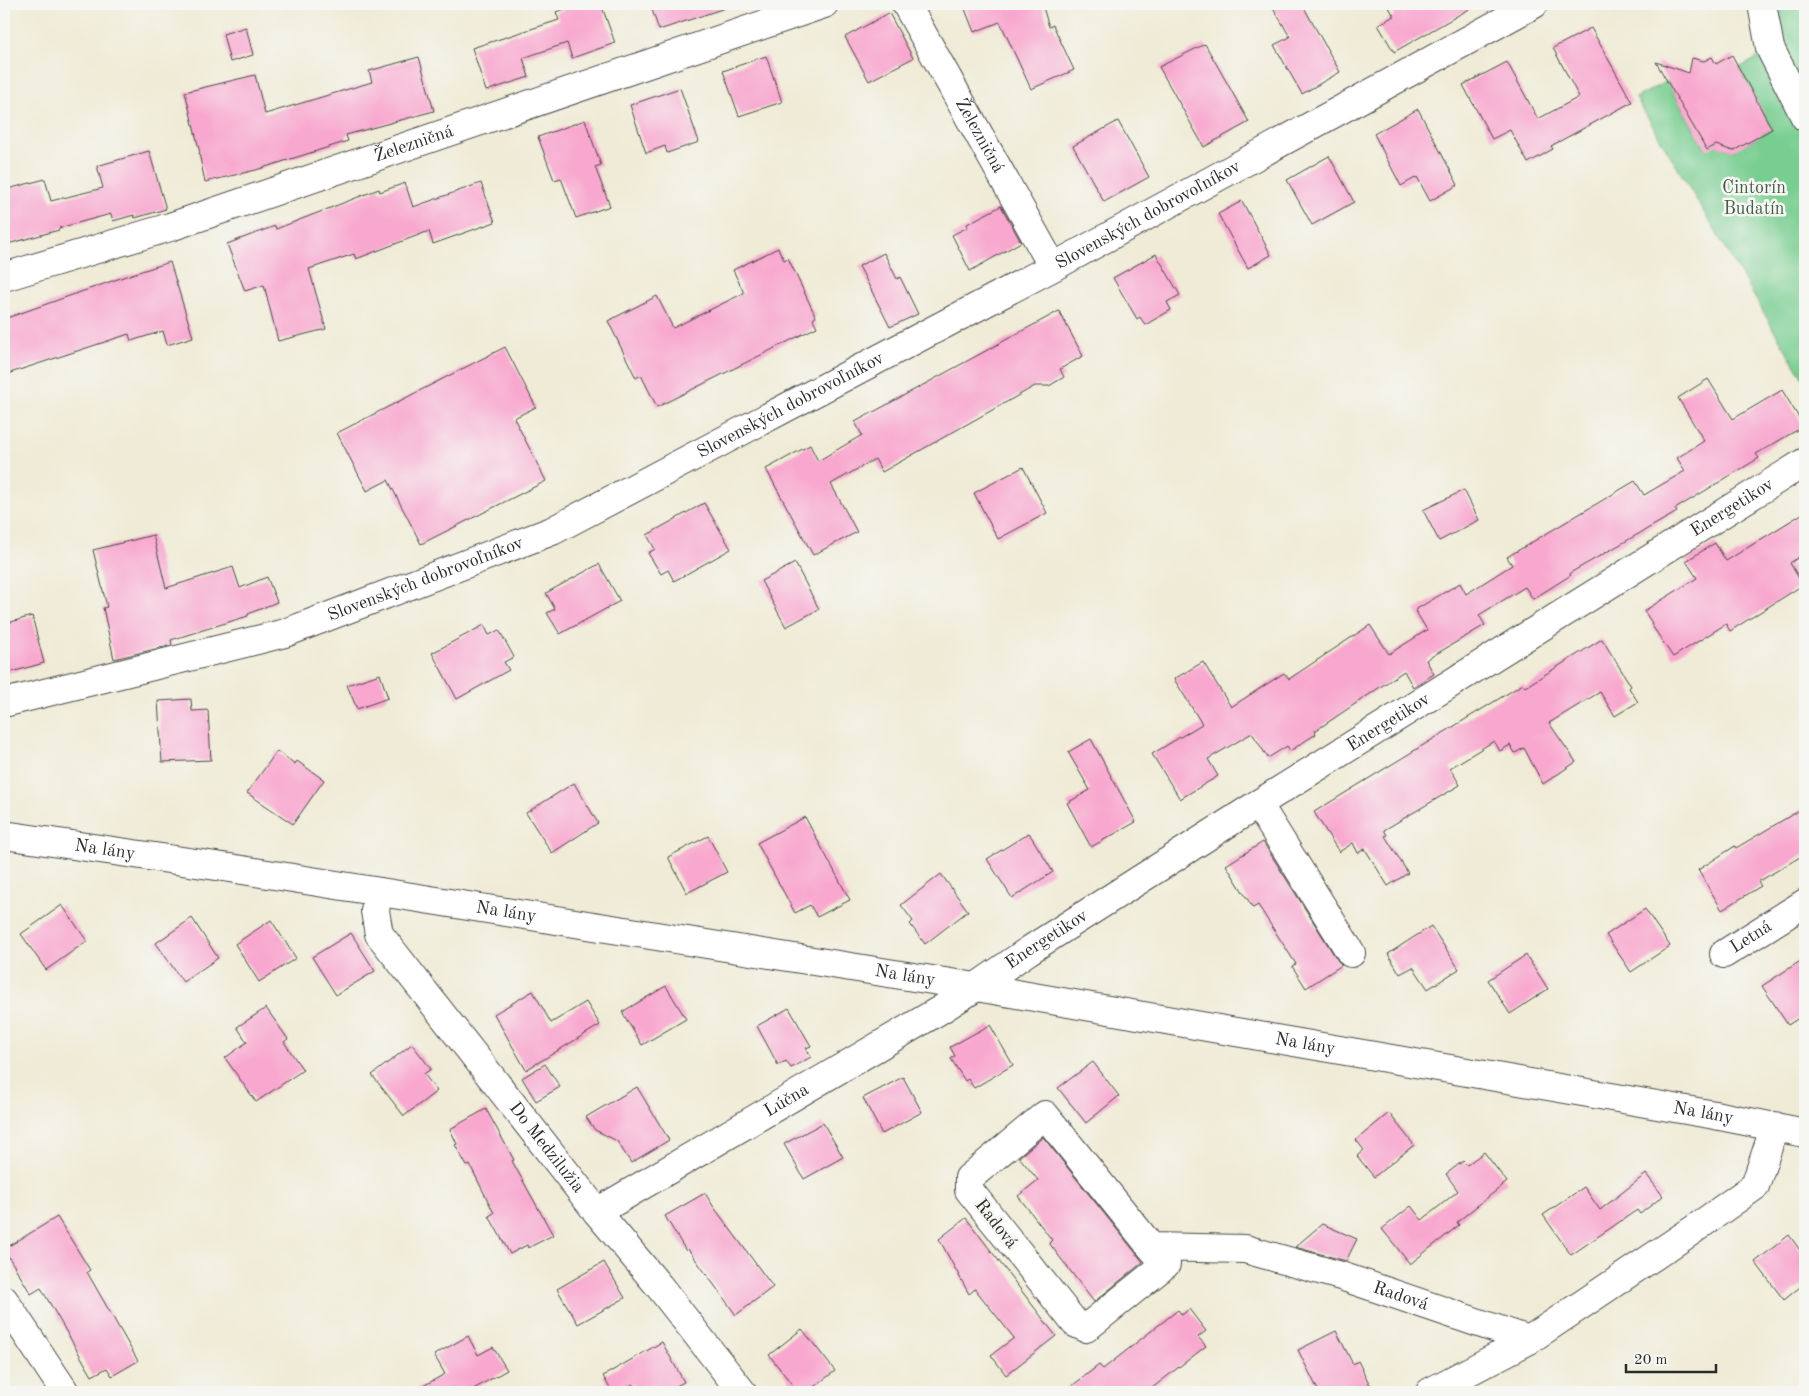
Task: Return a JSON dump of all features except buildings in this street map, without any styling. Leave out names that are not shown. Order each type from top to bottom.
[{"type":"street","name":"Železničná","points":[[4,277],[170,227],[824,4]]},
{"type":"street","name":"Železničná","points":[[906,4],[1053,267]]},
{"type":"street","name":"Slovenských dobrovoľníkov","points":[[4,703],[285,633],[552,531],[1053,267],[1534,4]]},
{"type":"street","points":[[1762,4],[1770,48],[1805,117]]},
{"type":"street","name":"Energetikov","points":[[976,987],[1022,944],[1258,804],[1805,462]]},
{"type":"street","points":[[1258,804],[1351,953]]},
{"type":"street","name":"Na lány","points":[[4,835],[133,853],[976,987],[1775,1126],[1805,1133]]},
{"type":"street","name":"Do Medzilužia","points":[[378,892],[375,911],[379,934],[597,1212],[659,1286],[742,1392]]},
{"type":"street","name":"Letná","points":[[1724,954],[1805,903]]},
{"type":"street","name":"Lúčna","points":[[597,1212],[976,987]]},
{"type":"street","name":"Radová","points":[[1045,1115],[1151,1247],[1166,1264],[1086,1328],[1075,1323],[969,1190],[969,1178],[1045,1115]]},
{"type":"street","points":[[1430,1392],[1529,1340],[1694,1230],[1755,1186],[1775,1126]]},
{"type":"street","name":"Radová","points":[[1151,1247],[1245,1249],[1341,1276],[1529,1340]]},
{"type":"street","points":[[4,1300],[65,1392]]},
{"type":"green space","name":"Cintorín Budatín","points":[[1775,4],[1805,4],[1805,382],[1636,98],[1667,81],[1706,150],[1715,143],[1734,151],[1738,140],[1747,143],[1772,129],[1739,68],[1781,45]]}]
